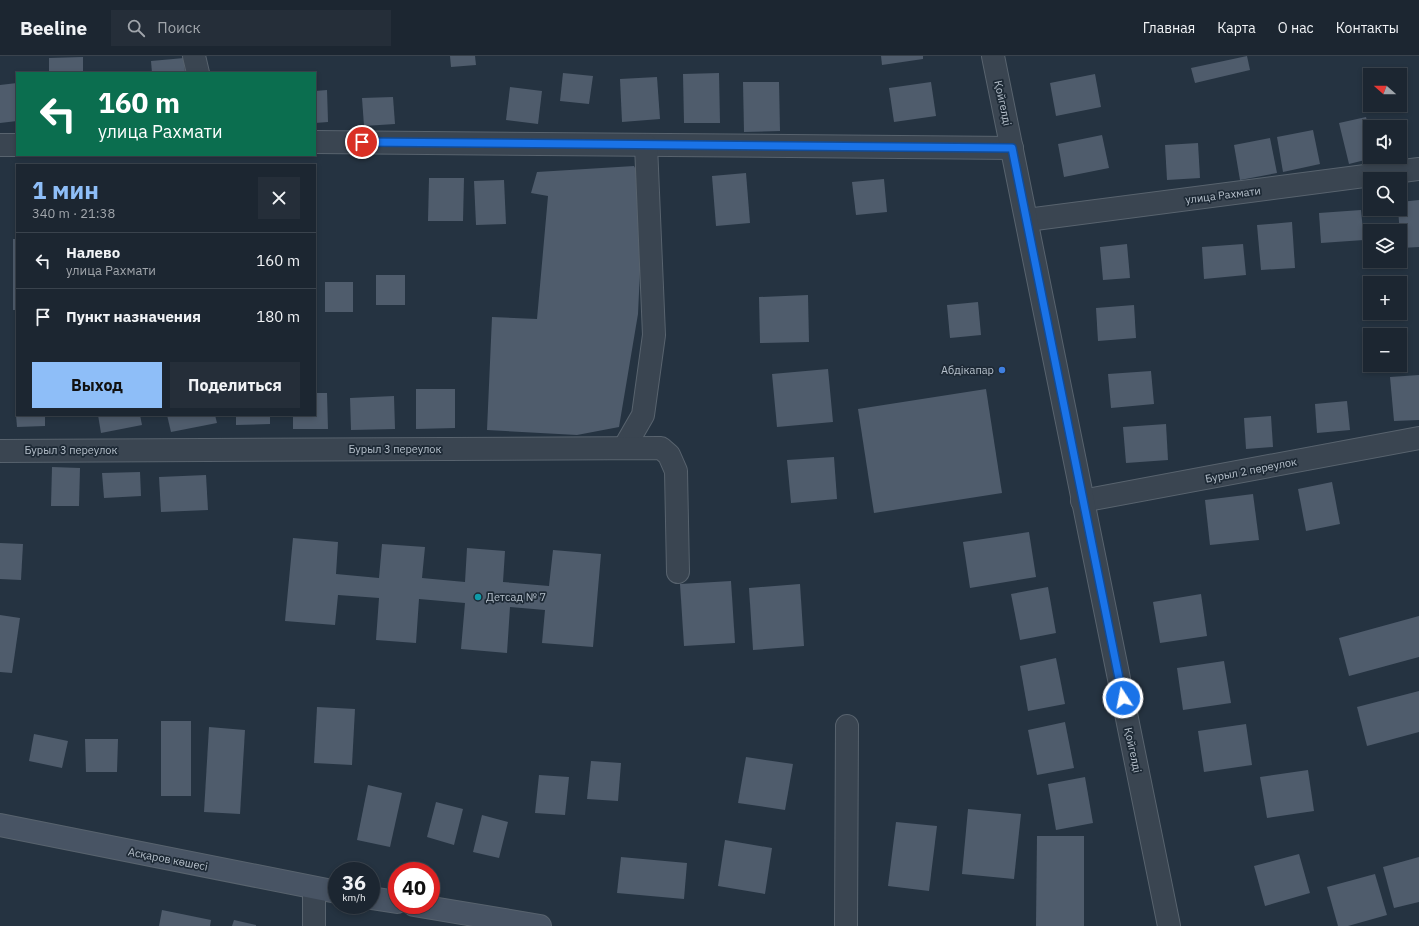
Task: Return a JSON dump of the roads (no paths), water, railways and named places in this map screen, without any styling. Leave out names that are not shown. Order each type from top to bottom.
[{"type":"main road","name":"Асқаров көшесі","points":[[0,825],[328,890]]},
{"type":"main road","points":[[440,909],[540,926]]},
{"type":"street","points":[[194,56],[198,72]]},
{"type":"street","name":"Қойгелді","points":[[994,56],[1082,501],[1169,926]]},
{"type":"street","points":[[316,142],[1012,148]]},
{"type":"street","points":[[0,145],[16,144]]},
{"type":"street","points":[[624,448],[643,415],[654,334],[646,145]]},
{"type":"street","name":"улица Рахмати","points":[[1027,220],[1419,169]]},
{"type":"street","name":"Бурыл 2 переулок","points":[[1082,501],[1419,438]]},
{"type":"street","name":"Бурыл 3 переулок","points":[[0,451],[661,448],[669,455],[676,471],[678,572]]},
{"type":"street","points":[[846,926],[847,726]]},
{"type":"street","points":[[314,888],[314,926]]},
{"type":"place","name":"Абдiкапар","points":[[1002,370]]},
{"type":"place","name":"Детсад № 7","points":[[478,597]]}]
